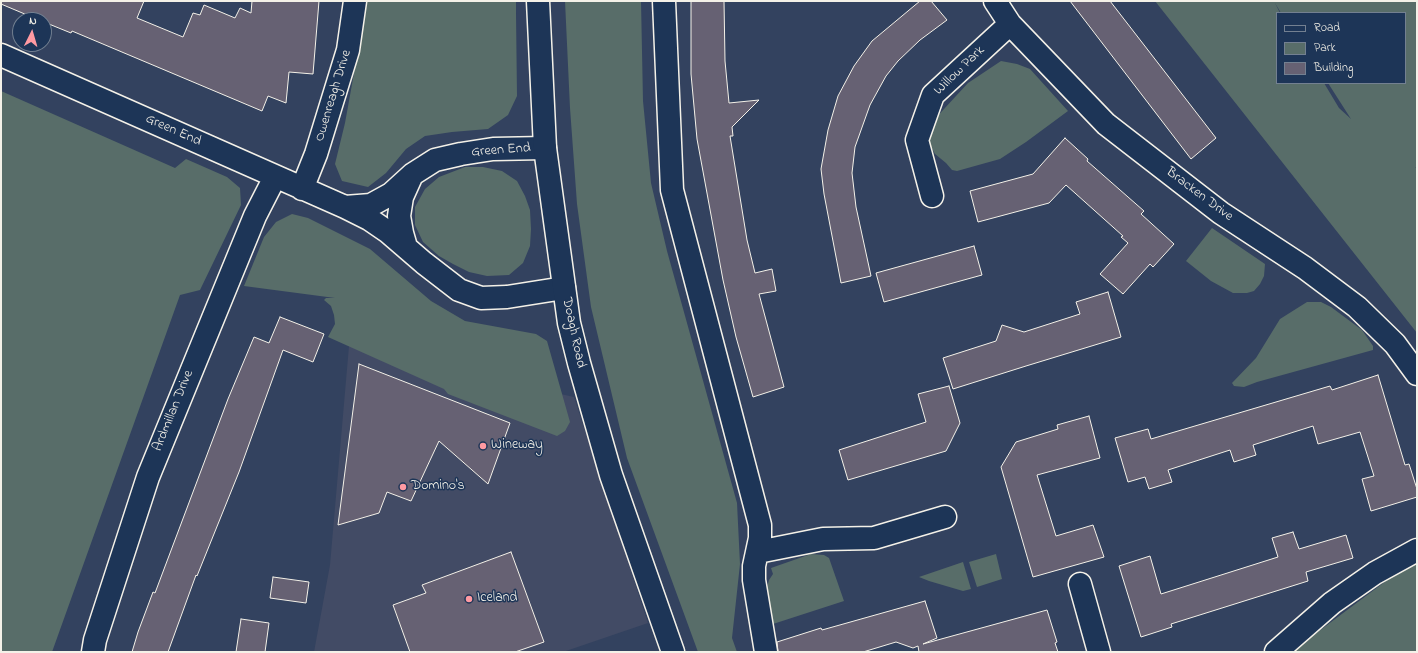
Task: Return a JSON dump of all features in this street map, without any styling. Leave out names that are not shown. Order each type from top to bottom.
[{"type":"street","name":"Owenreagh Drive","points":[[302,189],[316,154],[348,50],[355,1]]},
{"type":"street","name":"Doagh Road","points":[[538,1],[545,148],[569,323],[611,475],[673,652]]},
{"type":"street","points":[[664,1],[672,190],[760,525],[758,552],[754,566],[754,580],[766,652]]},
{"type":"street","name":"Bracken Drive","points":[[995,1],[1010,24],[1106,124],[1221,213],[1305,268],[1357,307],[1395,344],[1417,374]]},
{"type":"street","name":"Willow Park","points":[[932,196],[917,140],[933,95],[1010,24]]},
{"type":"street","name":"Green End","points":[[1,55],[369,219],[388,232],[424,263],[459,290],[481,298],[507,297],[564,288]]},
{"type":"street","name":"Green End","points":[[344,207],[371,205],[391,194],[413,174],[435,160],[493,149],[545,148]]},
{"type":"street","points":[[406,247],[399,216],[402,197],[413,174]]},
{"type":"street","name":"Ardmillan Drive","points":[[93,652],[100,624],[148,477],[254,216],[275,177]]},
{"type":"street","points":[[758,552],[822,539],[874,538],[945,517]]},
{"type":"street","points":[[1276,652],[1332,603],[1375,573],[1417,550]]},
{"type":"street","points":[[1080,584],[1098,652]]},
{"type":"shaded area","points":[[349,346],[574,397],[648,623],[563,652],[314,652],[330,565]]},
{"type":"green space","points":[[364,1],[516,1],[517,96],[508,115],[488,129],[425,136],[406,149],[386,173],[368,187],[342,181],[335,164],[345,123],[358,51]]},
{"type":"green space","points":[[565,1],[641,1],[643,101],[651,183],[667,251],[737,503],[740,564],[732,638],[737,652],[698,652],[627,458],[591,307],[577,204],[570,108]]},
{"type":"green space","points":[[1155,1],[1417,1],[1417,167],[1415,167],[1417,168],[1417,333]]},
{"type":"green space","points":[[1001,61],[1017,64],[1030,69],[1068,111],[1000,159],[957,171],[952,170],[935,154],[930,145],[930,131],[932,122],[968,83]]},
{"type":"green space","points":[[1,91],[175,168],[186,159],[227,177],[240,188],[241,205],[200,290],[180,295],[52,652],[1,652]]},
{"type":"green space","points":[[465,167],[483,167],[502,171],[517,181],[525,196],[530,210],[530,246],[523,263],[509,275],[487,276],[469,272],[453,264],[439,256],[423,242],[415,225],[415,207],[425,189],[439,177]]},
{"type":"green space","points":[[292,214],[308,218],[370,249],[431,301],[465,321],[536,334],[547,341],[570,422],[565,431],[557,436],[448,394],[444,389],[328,337],[335,324],[331,306],[324,300],[326,298],[335,298],[244,286],[264,237],[276,222]]},
{"type":"green space","points":[[1212,228],[1265,264],[1264,276],[1254,291],[1247,293],[1233,293],[1211,281],[1186,261]]},
{"type":"green space","points":[[1307,302],[1321,302],[1331,307],[1362,330],[1373,346],[1373,350],[1257,382],[1244,387],[1234,386],[1232,383],[1256,358],[1280,319]]},
{"type":"green space","points":[[811,554],[824,555],[829,558],[844,601],[773,624],[765,594],[769,580],[773,574],[771,568]]},
{"type":"green space","points":[[996,554],[1002,579],[977,587],[969,562]]},
{"type":"green space","points":[[1417,559],[1417,652],[1291,652],[1414,560]]},
{"type":"green space","points":[[963,562],[971,589],[963,591],[919,577]]},
{"type":"building","points":[[1,1],[144,1],[137,18],[183,37],[193,13],[200,15],[204,5],[235,18],[240,8],[251,13],[252,1],[319,1],[313,74],[289,72],[286,103],[268,96],[262,111],[72,31],[71,33],[52,25],[52,12],[20,12],[1,4]]},
{"type":"building","points":[[691,1],[724,1],[725,61],[729,103],[759,100],[732,127],[733,136],[730,136],[747,240],[755,273],[772,269],[776,291],[759,294],[784,387],[753,397],[736,337],[723,280],[697,139],[691,74]]},
{"type":"building","points":[[920,1],[931,1],[947,20],[920,40],[898,61],[886,76],[870,105],[855,147],[852,173],[856,207],[871,276],[841,283],[824,194],[821,169],[828,130],[838,96],[854,66],[872,41]]},
{"type":"building","points":[[1070,1],[1110,1],[1216,138],[1191,159]]},
{"type":"building","points":[[1065,138],[1088,159],[1087,161],[1144,211],[1141,214],[1174,244],[1153,267],[1150,264],[1123,294],[1100,274],[1128,243],[1121,237],[1123,236],[1066,185],[1049,203],[978,222],[970,191],[1033,174]]},
{"type":"building","points":[[974,246],[982,275],[884,302],[876,273]]},
{"type":"building","points":[[1108,292],[1121,337],[953,389],[943,358],[996,341],[1002,325],[1024,332],[1080,314],[1076,302]]},
{"type":"building","points":[[280,317],[324,334],[313,362],[283,350],[239,472],[197,576],[196,575],[168,652],[132,652],[153,592],[155,593],[228,399],[254,337],[269,343]]},
{"type":"building","points":[[359,364],[510,423],[488,484],[439,441],[411,501],[387,492],[379,513],[338,525]]},
{"type":"building","points":[[1378,375],[1405,465],[1409,464],[1417,489],[1417,497],[1371,511],[1362,479],[1374,476],[1360,432],[1318,444],[1313,426],[1253,445],[1256,455],[1234,462],[1230,450],[1168,470],[1172,482],[1149,489],[1145,477],[1128,482],[1115,438],[1148,429],[1151,439],[1330,386],[1332,390]]},
{"type":"building","points":[[949,386],[960,423],[946,451],[848,480],[839,450],[926,422],[918,394]]},
{"type":"building","points":[[1089,416],[1100,458],[1037,475],[1056,536],[1093,525],[1104,557],[1033,577],[1001,467],[1016,442],[1058,429],[1057,425]]},
{"type":"building","points":[[1293,532],[1299,549],[1346,535],[1353,558],[1306,572],[1308,581],[1171,624],[1172,627],[1141,637],[1119,566],[1150,556],[1161,594],[1278,557],[1272,538]]},
{"type":"building","name":"Iceland","points":[[511,552],[544,642],[515,652],[410,652],[393,605],[426,593],[422,585]]},
{"type":"building","points":[[273,577],[309,582],[306,603],[270,598]]},
{"type":"building","points":[[925,601],[937,638],[923,644],[1047,610],[1057,642],[1055,643],[1058,652],[919,652],[918,646],[913,648],[896,642],[863,652],[778,652],[777,642],[821,628],[822,630]]},
{"type":"building","points":[[241,619],[269,623],[265,652],[236,652]]},
{"type":"place","name":"Wineway","points":[[483,446]]},
{"type":"place","name":"Domino's","points":[[403,487]]},
{"type":"place","name":"Iceland","points":[[469,599]]}]
